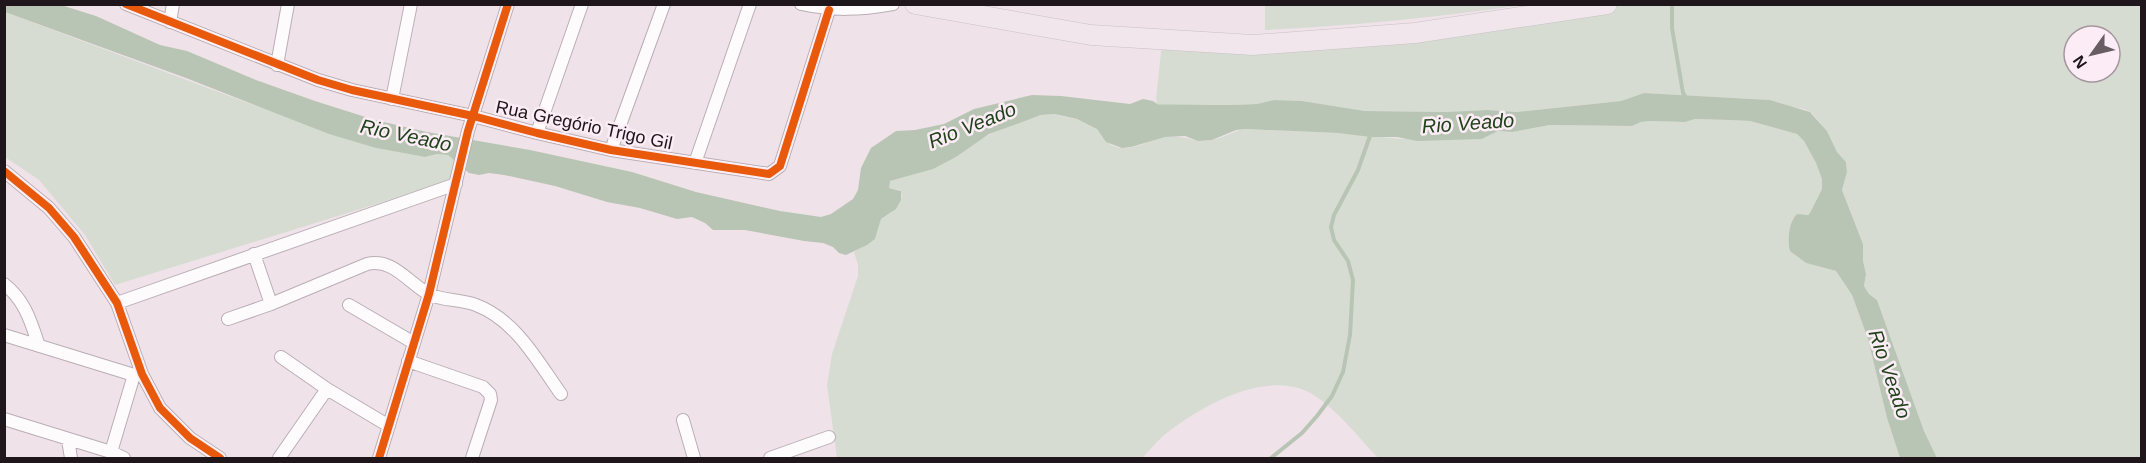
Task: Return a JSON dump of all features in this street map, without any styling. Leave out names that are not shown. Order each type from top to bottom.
[{"type":"highway","points":[[915,4],[1090,35],[1252,45],[1415,33],[1607,4]]},
{"type":"street","name":"Rua Gregório Trigo Gil","points":[[126,4],[318,80],[611,150],[769,174],[780,166],[829,10]]},
{"type":"street","points":[[170,22],[173,4]]},
{"type":"street","points":[[277,64],[288,4]]},
{"type":"street","points":[[392,99],[411,4]]},
{"type":"street","points":[[379,459],[429,294],[468,131],[508,4]]},
{"type":"street","points":[[537,134],[582,4]]},
{"type":"street","points":[[611,150],[664,4]]},
{"type":"street","points":[[695,163],[750,4]]},
{"type":"street","points":[[801,4],[829,10],[855,10],[893,4]]},
{"type":"street","points":[[4,171],[63,222],[117,303],[138,374],[160,408],[190,438],[220,459]]},
{"type":"street","points":[[117,303],[456,183]]},
{"type":"street","points":[[254,254],[271,304]]},
{"type":"street","points":[[228,319],[374,262],[388,264],[429,294],[479,306],[501,319],[522,339],[561,394]]},
{"type":"street","points":[[4,284],[15,294],[27,312],[39,346]]},
{"type":"street","points":[[349,305],[414,343]]},
{"type":"street","points":[[4,335],[138,374]]},
{"type":"street","points":[[281,357],[327,389],[389,426]]},
{"type":"street","points":[[408,361],[483,387],[490,394],[491,400],[472,459]]},
{"type":"street","points":[[111,452],[138,374]]},
{"type":"street","points":[[279,459],[327,389]]},
{"type":"street","points":[[4,419],[111,452],[124,459]]},
{"type":"street","points":[[683,420],[694,459]]},
{"type":"street","points":[[770,459],[829,437]]},
{"type":"street","points":[[68,440],[70,459]]},
{"type":"shaded area","points":[[1265,4],[1524,5],[1395,20],[1265,30]]},
{"type":"shaded area","points":[[1627,4],[2141,5],[2141,458],[1937,458],[1924,431],[1877,300],[1864,286],[1866,274],[1863,244],[1842,190],[1847,172],[1846,162],[1837,152],[1827,131],[1812,113],[1804,109],[1770,100],[1644,93],[1621,101],[1516,112],[1488,110],[1365,111],[1302,101],[1274,100],[1229,117],[1201,123],[1180,120],[1157,104],[1162,43],[1446,30]]},
{"type":"shaded area","points":[[5,12],[248,103],[376,148],[425,157],[437,154],[448,155],[462,167],[459,176],[383,202],[115,285],[85,235],[39,180],[5,157]]},
{"type":"shaded area","points":[[1054,114],[1093,125],[1109,144],[1122,148],[1172,136],[1212,140],[1246,129],[1338,133],[1403,139],[1482,139],[1498,131],[1512,132],[1550,125],[1632,126],[1649,121],[1685,122],[1695,119],[1750,121],[1797,134],[1804,141],[1816,163],[1822,179],[1822,189],[1810,214],[1793,218],[1790,234],[1799,258],[1806,263],[1836,271],[1852,295],[1868,339],[1887,418],[1900,458],[1378,458],[1321,400],[1295,387],[1277,385],[1239,392],[1203,409],[1168,432],[1142,458],[837,458],[827,385],[832,354],[858,276],[858,265],[854,252],[875,239],[881,219],[892,212],[902,197],[900,190],[889,188],[889,182],[956,157],[981,139],[1004,127],[1041,115]]},
{"type":"water","points":[[5,5],[61,5],[96,16],[160,45],[187,51],[256,80],[375,120],[632,172],[696,192],[780,211],[821,217],[831,214],[853,199],[858,190],[861,168],[871,148],[896,131],[944,124],[974,109],[1032,95],[1130,104],[1143,99],[1153,101],[1180,120],[1201,123],[1229,117],[1257,104],[1274,100],[1302,101],[1365,111],[1488,110],[1516,112],[1621,101],[1644,93],[1770,100],[1810,112],[1827,131],[1837,152],[1846,162],[1847,172],[1842,190],[1863,244],[1866,274],[1864,286],[1877,300],[1924,431],[1937,458],[1900,458],[1887,418],[1868,339],[1852,295],[1836,271],[1806,263],[1790,251],[1790,226],[1794,217],[1797,214],[1808,215],[1810,213],[1822,189],[1822,179],[1816,163],[1804,141],[1797,134],[1750,121],[1695,119],[1685,122],[1649,121],[1632,126],[1550,125],[1512,132],[1498,131],[1482,139],[1417,141],[1397,137],[1246,129],[1236,130],[1212,140],[1198,141],[1185,136],[1165,137],[1122,148],[1106,142],[1097,129],[1077,119],[1054,114],[1041,115],[989,134],[956,157],[933,169],[890,181],[889,188],[901,191],[901,200],[896,209],[881,219],[875,239],[846,255],[823,243],[745,230],[713,230],[692,217],[677,219],[640,208],[607,202],[555,186],[504,175],[469,173],[448,155],[437,154],[425,157],[376,148],[329,134],[186,78],[5,12]]},
{"type":"waterway","points":[[1672,6],[1672,28],[1683,93],[1687,99]]},
{"type":"waterway","name":"Rio Veado","points":[[1139,117],[1257,116]]},
{"type":"waterway","points":[[1271,458],[1302,433],[1317,416],[1332,396],[1343,372],[1350,335],[1353,280],[1348,261],[1334,240],[1331,227],[1334,215],[1358,170],[1371,133]]},
{"type":"cycle path","points":[[126,4],[318,80],[352,90],[473,116],[611,150],[769,174],[780,166],[829,10]]},
{"type":"cycle path","points":[[379,458],[429,294],[468,131],[508,4]]},
{"type":"cycle path","points":[[4,171],[49,208],[74,237],[117,303],[142,374],[160,408],[190,438],[220,458]]}]
